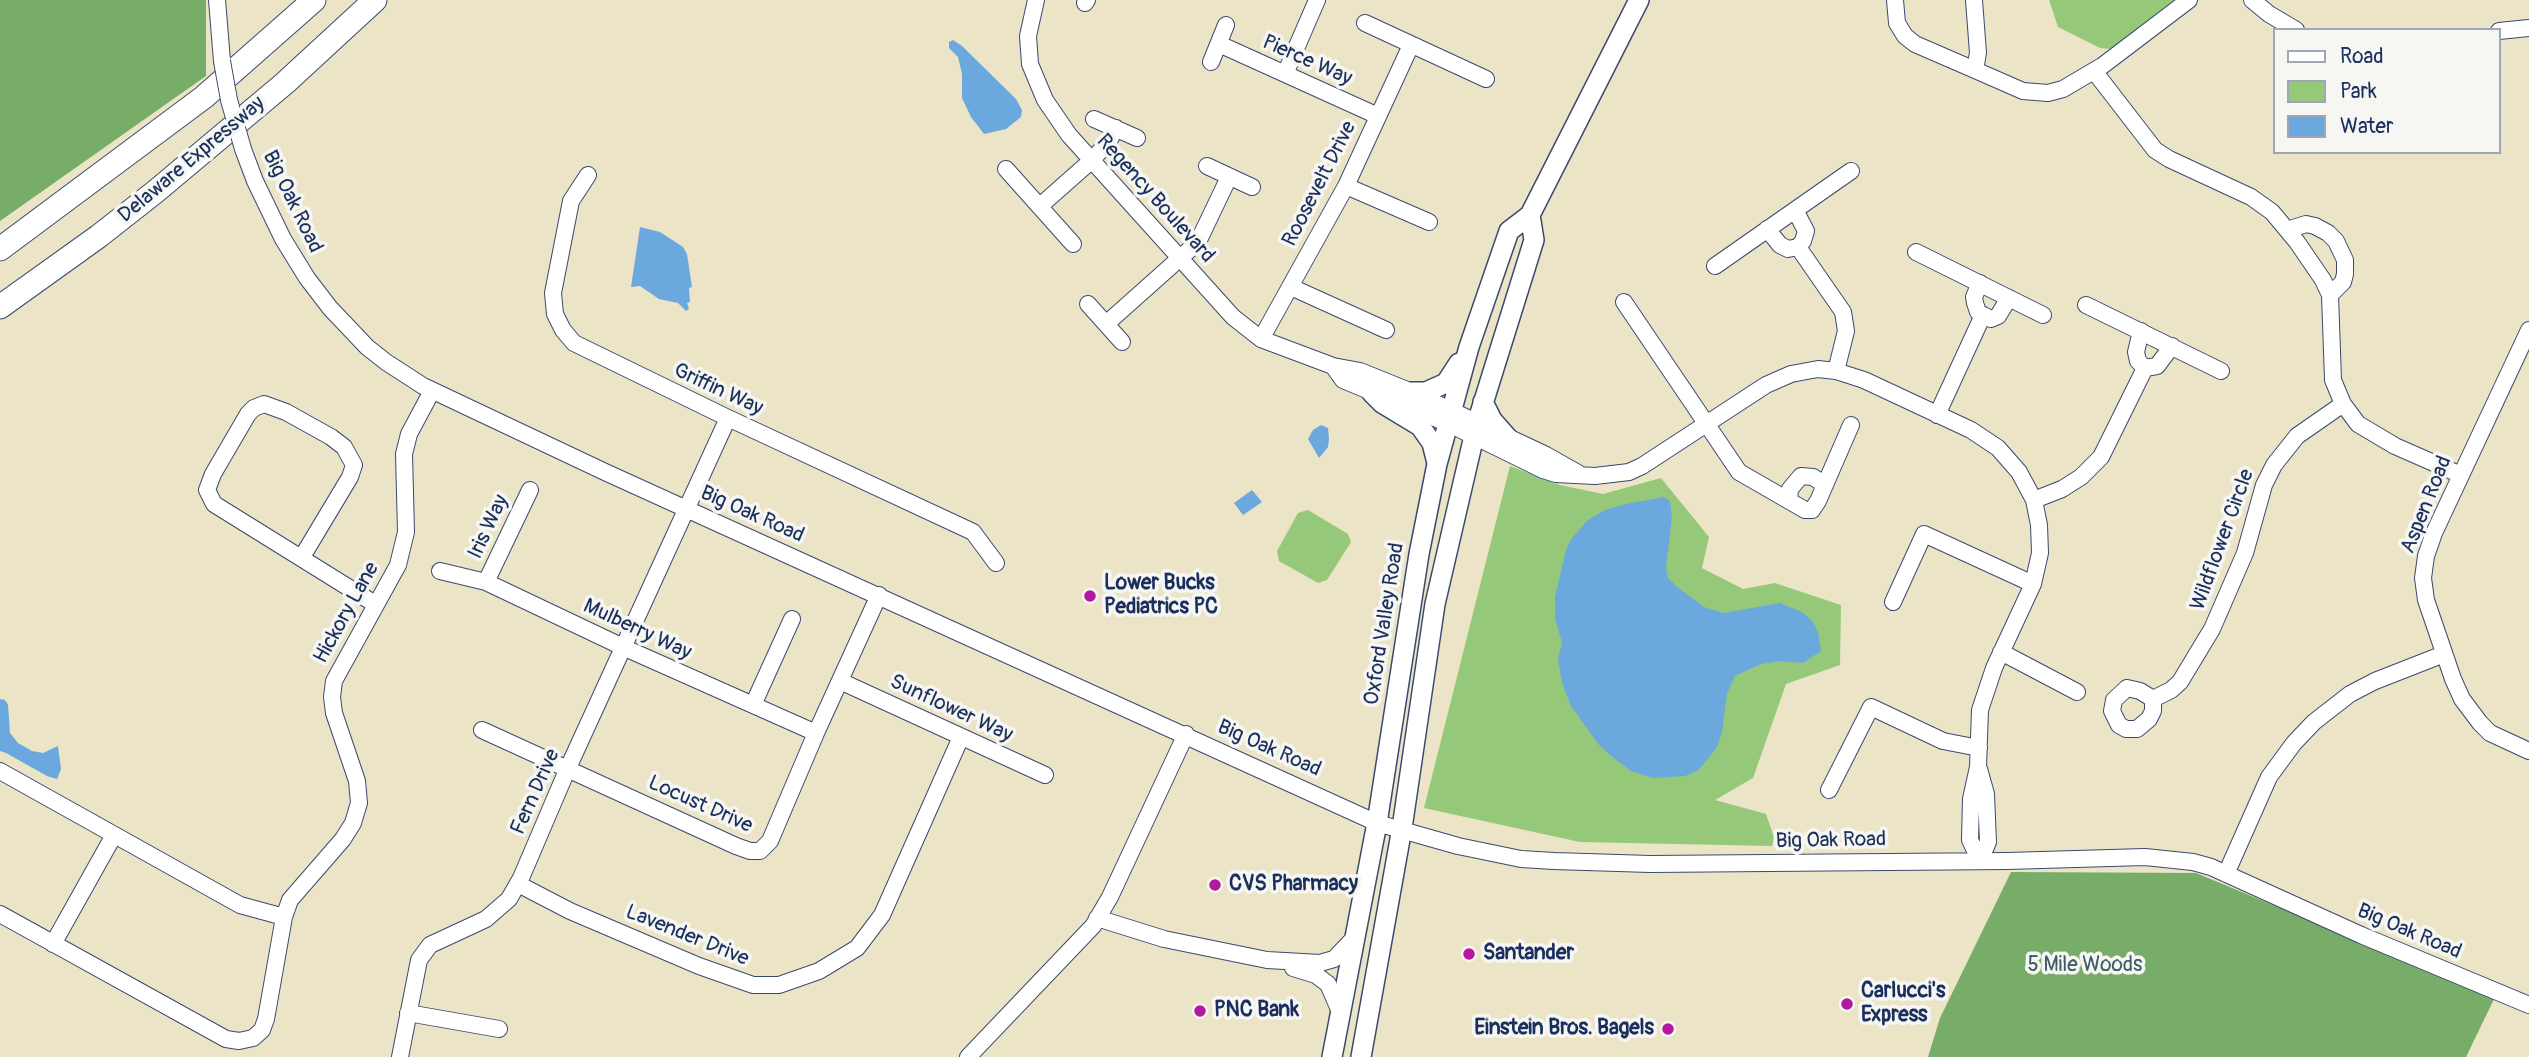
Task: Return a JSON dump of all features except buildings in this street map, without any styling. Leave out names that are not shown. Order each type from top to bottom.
[{"type":"highway","name":"Delaware Expressway","points":[[0,249],[204,97],[314,0]]},
{"type":"highway","name":"Delaware Expressway","points":[[0,307],[155,192],[285,83],[374,0]]},
{"type":"main road","name":"Oxford Valley Road","points":[[1332,1057],[1377,823],[1410,601],[1449,416],[1469,347],[1509,231],[1530,215],[1638,1]]},
{"type":"main road","name":"Oxford Valley Road","points":[[1361,1057],[1402,828],[1434,604],[1483,402],[1534,240],[1530,215]]},
{"type":"main road","points":[[1412,392],[1426,392],[1446,383],[1469,347]]},
{"type":"main road","points":[[1372,393],[1382,403],[1420,426],[1432,443],[1437,464]]},
{"type":"main road","points":[[1483,402],[1492,420],[1507,437]]},
{"type":"street","name":"Big Oak Road","points":[[217,0],[222,61],[229,100],[255,181],[307,278],[330,308],[367,347],[386,362],[432,391],[1377,823],[1458,846],[1521,859],[1543,860],[1650,864],[2168,858],[2193,862],[2226,874],[2372,940],[2529,1005]]},
{"type":"street","points":[[1285,74],[1317,0]]},
{"type":"street","points":[[1895,0],[1897,23],[1905,36],[1915,44],[2016,89],[2036,93],[2063,89],[2094,71],[2189,0]]},
{"type":"street","points":[[1974,0],[1978,53],[1975,70]]},
{"type":"street","points":[[2252,0],[2293,28]]},
{"type":"street","name":"Regency Boulevard","points":[[1030,1],[1030,64],[1045,100],[1069,135],[1233,317],[1261,339],[1333,366],[1360,371],[1412,392],[1449,416]]},
{"type":"street","points":[[1365,23],[1486,79]]},
{"type":"street","points":[[1211,62],[1226,25]]},
{"type":"street","points":[[2501,31],[2529,28]]},
{"type":"street","name":"Pierce Way","points":[[1219,44],[1378,116]]},
{"type":"street","name":"Roosevelt Drive","points":[[1261,339],[1346,186],[1411,45]]},
{"type":"street","points":[[2094,71],[2155,150],[2251,197],[2272,212],[2316,268],[2330,295],[2333,317],[2331,367],[2337,392],[2358,424],[2461,475]]},
{"type":"street","points":[[1094,119],[1137,138]]},
{"type":"street","points":[[1040,206],[1092,160],[1109,141],[1116,128]]},
{"type":"street","points":[[1208,166],[1252,187]]},
{"type":"street","points":[[1006,169],[1073,244]]},
{"type":"street","points":[[1715,265],[1851,171]]},
{"type":"street","name":"Griffin Way","points":[[588,175],[571,201],[553,293],[555,314],[574,343],[973,532],[996,563]]},
{"type":"street","points":[[1106,324],[1198,242],[1229,177]]},
{"type":"street","points":[[1346,186],[1429,222]]},
{"type":"street","points":[[1767,229],[1780,245],[1788,249],[1798,247],[1803,241],[1805,231],[1796,210]]},
{"type":"street","points":[[2287,230],[2306,224],[2315,226],[2336,241],[2345,260],[2345,274],[2343,282],[2330,295]]},
{"type":"street","points":[[1798,247],[1843,312],[1846,331],[1836,371]]},
{"type":"street","points":[[1916,252],[2043,315]]},
{"type":"street","points":[[1980,283],[1975,303],[1978,312],[1983,316],[1991,319],[1998,316],[2009,298]]},
{"type":"street","points":[[1291,287],[1387,330]]},
{"type":"street","points":[[1624,302],[1739,472],[1805,510],[1812,510],[1851,425]]},
{"type":"street","points":[[1088,304],[1122,342]]},
{"type":"street","points":[[2086,305],[2221,371]]},
{"type":"street","points":[[1937,415],[1983,316]]},
{"type":"street","name":"Aspen Road","points":[[2529,330],[2434,533],[2424,565],[2426,600],[2462,699],[2480,723],[2501,739],[2529,751]]},
{"type":"street","points":[[2141,331],[2136,352],[2138,360],[2145,368]]},
{"type":"street","points":[[2145,368],[2157,366],[2172,346]]},
{"type":"street","name":"Regency Boulevard","points":[[1333,366],[1343,380],[1372,393],[1449,416]]},
{"type":"street","points":[[2034,500],[2062,489],[2081,477],[2101,457],[2145,368]]},
{"type":"street","points":[[1449,416],[1543,470],[1556,474],[1595,476],[1629,472],[1642,466],[1775,380],[1802,371],[1836,371],[1864,380],[1971,430],[1998,448],[2019,472],[2034,500],[2039,525],[2040,553],[2033,584],[2001,652],[1980,710],[1978,767],[1986,794],[1989,842],[1980,861]]},
{"type":"street","name":"Hickory Lane","points":[[0,914],[226,1039],[239,1041],[253,1038],[262,1030],[284,917],[290,900],[343,839],[353,823],[359,803],[357,781],[334,713],[334,681],[398,565],[406,532],[404,454],[410,434],[432,391]]},
{"type":"street","points":[[302,557],[350,477],[354,465],[351,456],[338,442],[286,412],[264,404],[248,414],[213,474],[207,490],[214,504],[375,604]]},
{"type":"street","name":"Wildflower Circle","points":[[2152,699],[2171,690],[2180,682],[2212,629],[2245,554],[2264,485],[2274,464],[2297,436],[2343,404]]},
{"type":"street","name":"Fern Drive","points":[[400,1057],[419,960],[430,945],[486,919],[509,899],[518,884],[728,418]]},
{"type":"street","points":[[1476,430],[1507,437],[1580,475]]},
{"type":"street","points":[[1789,501],[1790,489],[1801,476],[1813,477],[1825,485]]},
{"type":"street","name":"Iris Way","points":[[486,582],[530,490]]},
{"type":"street","points":[[1893,602],[1924,534],[2033,584]]},
{"type":"street","name":"Mulberry Way","points":[[440,571],[486,582],[625,648],[816,733]]},
{"type":"street","name":"Locust Drive","points":[[482,730],[736,846],[760,851],[770,841],[879,596]]},
{"type":"street","points":[[753,705],[792,619]]},
{"type":"street","points":[[2001,652],[2077,692]]},
{"type":"street","points":[[2226,874],[2269,777],[2294,743],[2314,722],[2350,694],[2375,681],[2444,654]]},
{"type":"street","name":"Sunflower Way","points":[[840,681],[1045,775]]},
{"type":"street","points":[[1829,790],[1871,707],[1943,741],[1979,748]]},
{"type":"street","points":[[968,1057],[1093,926],[1111,897],[1186,734]]},
{"type":"street","name":"Lavender Drive","points":[[518,884],[570,911],[699,966],[753,985],[779,985],[819,971],[856,948],[882,915],[961,737]]},
{"type":"street","points":[[0,771],[240,905],[284,917]]},
{"type":"street","points":[[53,944],[114,835]]},
{"type":"street","points":[[1097,918],[1164,939],[1267,960],[1323,979],[1331,988],[1341,1014]]},
{"type":"street","points":[[1267,960],[1320,963],[1334,959],[1356,937]]},
{"type":"street","points":[[408,1013],[499,1029]]},
{"type":"green space","points":[[0,0],[206,0],[206,76],[0,221]]},
{"type":"green space","points":[[2049,0],[2189,0],[2121,50],[2100,48],[2058,27]]},
{"type":"green space","points":[[1510,466],[1560,485],[1603,494],[1661,478],[1709,537],[1702,568],[1743,589],[1775,583],[1841,605],[1840,665],[1786,684],[1753,778],[1715,800],[1766,814],[1774,837],[1772,846],[1580,842],[1424,808]]},
{"type":"green space","points":[[1308,510],[1348,534],[1351,542],[1327,580],[1318,583],[1279,561],[1277,551],[1298,513]]},
{"type":"green space","name":"5 Mile Woods","points":[[2011,872],[2196,873],[2495,997],[2466,1057],[1928,1057],[1940,1018]]},
{"type":"water","points":[[953,40],[1016,99],[1022,110],[1021,117],[1006,129],[984,134],[971,117],[962,98],[962,74],[958,57],[949,48],[949,42]]},
{"type":"water","points":[[640,227],[660,232],[683,247],[687,254],[692,287],[689,288],[690,302],[687,303],[689,309],[686,311],[678,303],[659,299],[640,286],[631,287]]},
{"type":"water","points":[[1321,425],[1328,428],[1329,439],[1328,447],[1319,458],[1308,439],[1313,430]]},
{"type":"water","points":[[1252,490],[1262,502],[1243,515],[1234,503]]},
{"type":"water","points":[[1664,497],[1670,501],[1672,518],[1666,567],[1668,578],[1676,586],[1704,607],[1724,613],[1780,603],[1802,612],[1813,622],[1818,632],[1821,651],[1803,663],[1781,661],[1761,664],[1735,676],[1727,694],[1722,732],[1717,747],[1707,760],[1697,771],[1685,776],[1653,778],[1631,771],[1616,760],[1599,745],[1571,706],[1562,683],[1558,659],[1562,643],[1555,618],[1555,597],[1566,550],[1572,538],[1588,520],[1605,510]]},
{"type":"water","points":[[0,699],[5,700],[8,705],[10,733],[18,743],[32,751],[43,753],[58,746],[61,769],[57,779],[0,751]]},
{"type":"place","name":"Lower Bucks Pediatrics PC","points":[[1090,596]]},
{"type":"place","name":"CVS Pharmacy","points":[[1215,885]]},
{"type":"place","name":"Santander","points":[[1469,954]]},
{"type":"place","name":"Carlucci's Express","points":[[1847,1004]]},
{"type":"place","name":"PNC Bank","points":[[1200,1011]]},
{"type":"place","name":"Einstein Bros. Bagels","points":[[1668,1029]]}]
